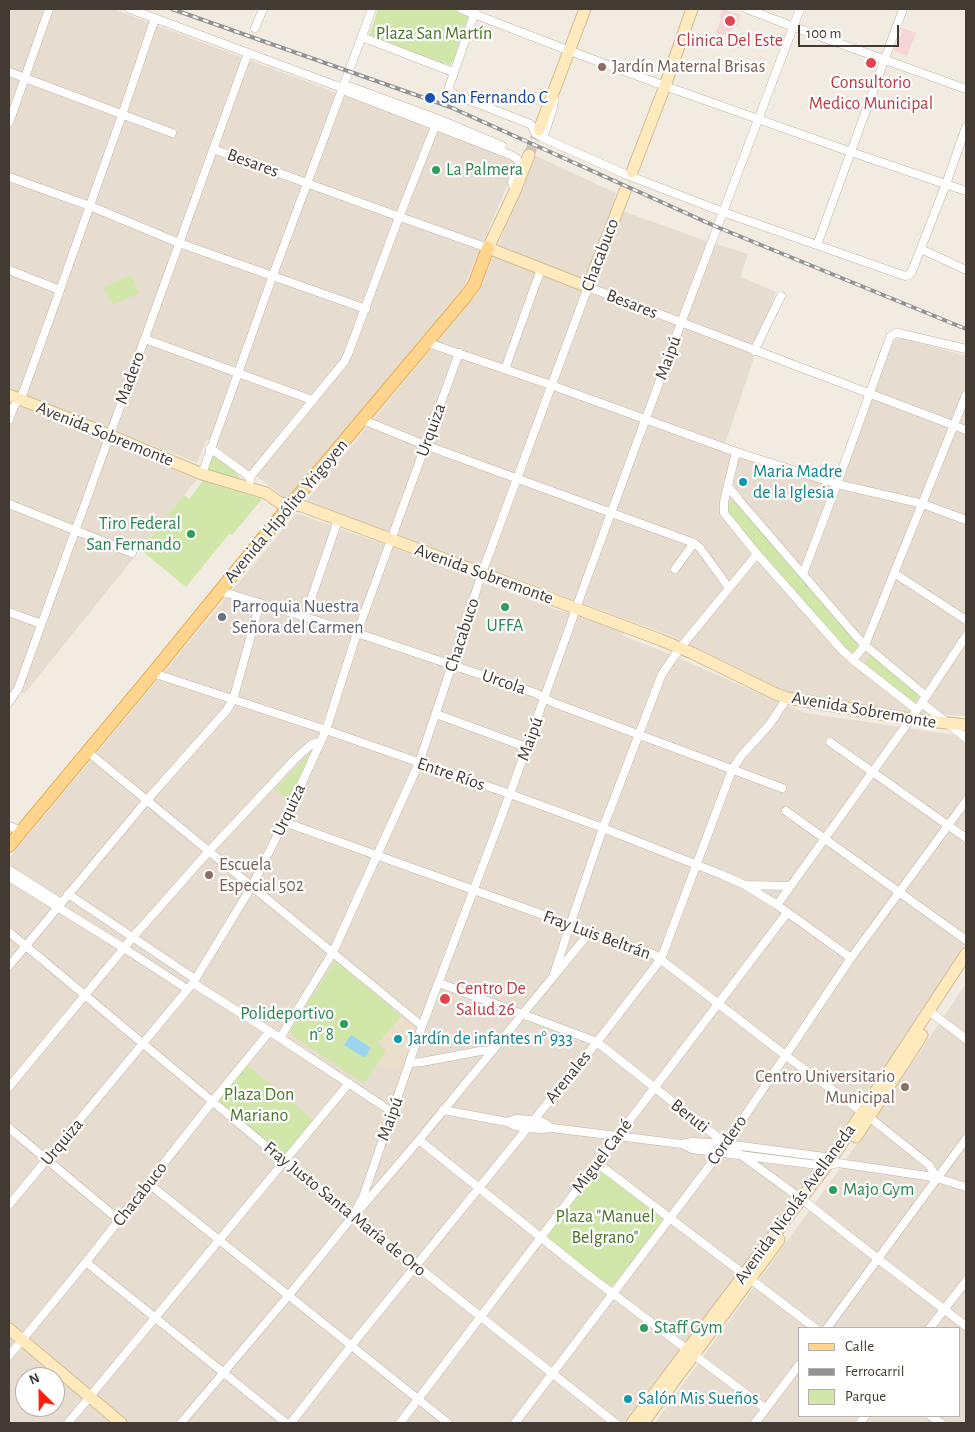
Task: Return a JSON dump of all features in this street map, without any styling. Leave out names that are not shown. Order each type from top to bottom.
[{"type":"main road","points":[[539,133],[585,9]]},
{"type":"main road","points":[[630,174],[650,126],[692,9]]},
{"type":"main road","name":"Avenida Hipólito Yrigoyen","points":[[9,845],[466,296],[474,285],[488,248],[515,191],[529,155]]},
{"type":"main road","name":"Chacabuco","points":[[588,288],[625,191]]},
{"type":"main road","name":"Besares","points":[[488,248],[588,288]]},
{"type":"main road","name":"Avenida Sobremonte","points":[[13,397],[202,474],[251,483],[280,503],[302,506],[680,648],[787,698],[913,715],[947,724],[966,725]]},
{"type":"main road","name":"Avenida Nicolás Avellaneda","points":[[643,1423],[691,1353],[832,1162],[932,1014],[966,954]]},
{"type":"main road","name":"Avenida Nicolás Avellaneda","points":[[932,1014],[957,984],[966,968]]},
{"type":"main road","points":[[9,1329],[121,1423]]},
{"type":"main road","name":"Avenida Nicolás Avellaneda","points":[[632,1423],[691,1353]]},
{"type":"street","points":[[9,123],[49,9]]},
{"type":"street","points":[[130,9],[248,52],[348,92],[437,122],[511,155],[520,164],[512,182],[515,191]]},
{"type":"street","points":[[255,28],[263,9]]},
{"type":"street","points":[[202,474],[272,275],[372,9]]},
{"type":"street","points":[[461,9],[475,11],[570,51],[665,86],[966,191]]},
{"type":"street","points":[[747,9],[966,89]]},
{"type":"street","name":"Maipú","points":[[181,1423],[354,1216],[363,1197],[422,1026],[510,794],[681,322],[800,9]]},
{"type":"street","points":[[817,245],[904,9]]},
{"type":"street","points":[[475,11],[453,72],[449,87],[451,93],[530,124],[539,133],[630,174],[723,212],[905,276],[909,275],[912,271],[966,127]]},
{"type":"street","points":[[9,420],[13,397],[22,393],[90,206],[155,18]]},
{"type":"street","points":[[362,37],[453,72]]},
{"type":"street","name":"Madero","points":[[9,702],[18,689],[248,52]]},
{"type":"street","points":[[9,72],[172,133]]},
{"type":"street","points":[[210,448],[251,483],[312,400],[344,362],[437,122]]},
{"type":"street","name":"Besares","points":[[213,149],[488,248]]},
{"type":"street","points":[[9,176],[90,206],[179,243],[366,309]]},
{"type":"street","points":[[921,249],[966,270]]},
{"type":"street","points":[[504,368],[541,269]]},
{"type":"street","points":[[9,270],[60,290]]},
{"type":"street","name":"Besares","points":[[588,288],[966,430]]},
{"type":"street","name":"Chacabuco","points":[[280,1038],[333,952],[419,763],[482,573],[588,288]]},
{"type":"street","points":[[754,351],[781,296]]},
{"type":"street","points":[[803,574],[890,337],[898,333],[966,349]]},
{"type":"street","points":[[145,340],[312,400]]},
{"type":"street","points":[[428,343],[504,368],[736,452],[837,484],[923,504],[966,520]]},
{"type":"street","name":"Urquiza","points":[[9,1205],[192,984],[252,886],[326,730],[357,633],[459,353]]},
{"type":"street","points":[[853,660],[865,645],[966,395]]},
{"type":"street","points":[[363,420],[694,544],[700,548],[729,588]]},
{"type":"street","points":[[736,452],[724,502],[724,513],[757,554],[842,650],[913,715]]},
{"type":"street","points":[[728,486],[865,645],[924,699],[947,724],[966,738]]},
{"type":"street","points":[[724,502],[730,498],[739,500]]},
{"type":"street","points":[[9,504],[132,553]]},
{"type":"street","points":[[305,617],[338,520]]},
{"type":"street","points":[[675,569],[694,544]]},
{"type":"street","points":[[554,974],[603,828],[662,674],[680,648],[757,554]]},
{"type":"street","points":[[894,573],[966,620]]},
{"type":"street","name":"Urcola","points":[[220,591],[357,633],[535,693],[638,735],[782,788]]},
{"type":"street","points":[[9,966],[147,800],[226,711],[233,700],[260,603]]},
{"type":"street","points":[[9,612],[41,624]]},
{"type":"street","points":[[778,905],[913,715],[966,636]]},
{"type":"street","name":"Entre Ríos","points":[[153,673],[326,730],[510,794],[697,865],[745,885],[778,905],[851,958]]},
{"type":"street","name":"Arenales","points":[[291,1423],[597,1042],[661,959],[732,770],[741,756],[770,724],[787,698]]},
{"type":"street","points":[[436,714],[526,747]]},
{"type":"street","points":[[9,1087],[133,937],[209,851],[297,757],[312,744],[320,742]]},
{"type":"street","points":[[830,742],[966,838]]},
{"type":"street","points":[[88,752],[422,1026]]},
{"type":"street","name":"Cordero","points":[[515,1423],[726,1144],[851,958],[966,801]]},
{"type":"street","points":[[786,811],[966,940]]},
{"type":"street","name":"Fray Luis Beltrán","points":[[284,822],[655,955],[865,1114],[929,1165],[937,1178]]},
{"type":"street","points":[[9,826],[21,831]]},
{"type":"street","points":[[9,870],[124,948],[192,984],[280,1038],[392,1112]]},
{"type":"street","points":[[9,877],[59,905]]},
{"type":"street","name":"Entre Ríos","points":[[745,885],[790,886]]},
{"type":"street","points":[[68,894],[133,937],[192,984]]},
{"type":"street","name":"Miguel Cané","points":[[400,1423],[417,1398],[787,913]]},
{"type":"street","name":"Fray Justo Santa María de Oro","points":[[9,932],[284,1161],[616,1423]]},
{"type":"street","points":[[354,1216],[420,1140],[590,932]]},
{"type":"street","name":"Beruti","points":[[439,983],[597,1042],[726,1144],[805,1201],[966,1326]]},
{"type":"street","points":[[932,1014],[966,1039]]},
{"type":"street","name":"Chacabuco","points":[[9,1356],[270,1032]]},
{"type":"street","points":[[410,1063],[493,1050]]},
{"type":"street","points":[[68,1423],[349,1083]]},
{"type":"street","points":[[443,1110],[507,1122],[515,1126],[527,1128],[552,1128],[682,1144],[693,1142],[726,1144],[937,1178],[966,1187]]},
{"type":"street","points":[[507,1122],[516,1119],[533,1120],[543,1122],[552,1128]]},
{"type":"street","points":[[9,1128],[119,1220]]},
{"type":"street","points":[[828,1327],[966,1139]]},
{"type":"street","points":[[420,1140],[612,1294],[766,1409]]},
{"type":"street","points":[[682,1144],[692,1149],[741,1155],[832,1162]]},
{"type":"street","points":[[597,1163],[814,1327]]},
{"type":"street","points":[[148,1183],[448,1423]]},
{"type":"street","points":[[86,1262],[286,1423]]},
{"type":"street","points":[[931,1327],[966,1281]]},
{"type":"street","points":[[755,1423],[798,1367]]},
{"type":"shaded area","points":[[9,9],[113,9],[511,158],[516,165],[463,289],[289,497],[284,497],[207,439],[197,463],[9,389]]},
{"type":"shaded area","name":"Clinica Del Este","points":[[722,9],[741,15],[730,37],[716,32],[722,18],[719,17]]},
{"type":"shaded area","points":[[903,28],[916,33],[907,56],[894,51]]},
{"type":"shaded area","points":[[534,155],[616,193],[612,207],[748,254],[740,277],[776,292],[723,450],[839,488],[890,344],[895,339],[902,338],[966,356],[966,716],[904,713],[785,691],[672,636],[308,503],[307,500],[480,290]]},
{"type":"shaded area","points":[[9,402],[197,479],[25,693],[11,693],[9,695]]},
{"type":"shaded area","points":[[299,514],[471,575],[483,583],[563,612],[585,616],[624,632],[623,636],[806,713],[954,735],[966,744],[966,950],[830,1154],[623,1423],[9,1423],[9,858],[295,515]]},
{"type":"shaded area","points":[[966,984],[966,1423],[655,1423],[841,1167]]},
{"type":"shaded area","points":[[401,1016],[414,1027],[415,1032],[400,1070],[377,1065],[386,1050],[378,1043]]},
{"type":"green space","name":"Plaza San Martín","points":[[378,9],[456,9],[468,14],[453,61],[450,65],[446,64],[373,39],[369,36]]},
{"type":"green space","points":[[131,275],[139,293],[112,305],[104,287]]},
{"type":"green space","points":[[213,454],[240,477],[238,479],[207,469]]},
{"type":"green space","name":"Tiro Federal San Fernando","points":[[203,481],[262,499],[232,535],[229,534],[186,587],[141,550],[184,495],[189,499]]},
{"type":"green space","points":[[732,501],[737,502],[857,642],[856,650],[847,651],[762,555],[727,512],[727,506]]},
{"type":"green space","points":[[871,656],[918,694],[917,700],[913,702],[865,666],[866,659]]},
{"type":"green space","points":[[312,751],[289,800],[274,790]]},
{"type":"green space","name":"Polideportivo n° 8","points":[[335,961],[401,1016],[378,1043],[386,1050],[364,1084],[289,1033]]},
{"type":"green space","name":"Plaza Don Mariano","points":[[247,1065],[314,1120],[287,1154],[282,1155],[220,1102],[220,1097]]},
{"type":"green space","name":"Plaza \"Manuel Belgrano\"","points":[[601,1171],[662,1219],[661,1223],[615,1284],[610,1286],[549,1240],[548,1237],[549,1232],[593,1173]]},
{"type":"water","points":[[351,1035],[371,1048],[365,1058],[344,1045]]},
{"type":"tunnel","points":[[529,155],[539,130]]},
{"type":"railway","points":[[172,9],[450,107],[717,227],[966,329]]},
{"type":"place","name":"Clinica Del Este","points":[[730,21]]},
{"type":"place","name":"Consultorio Medico Municipal","points":[[871,63]]},
{"type":"place","name":"Jardín Maternal Brisas","points":[[602,67]]},
{"type":"place","name":"San Fernando C","points":[[430,98]]},
{"type":"place","name":"La Palmera","points":[[436,170]]},
{"type":"place","name":"Maria Madre de la Iglesia","points":[[743,482]]},
{"type":"place","name":"Tiro Federal San Fernando","points":[[191,534]]},
{"type":"place","name":"UFFA","points":[[505,607]]},
{"type":"place","name":"Parroquia Nuestra Señora del Carmen","points":[[222,617]]},
{"type":"place","name":"Escuela Especial 502","points":[[209,875]]},
{"type":"place","name":"Centro De Salud 26","points":[[445,999]]},
{"type":"place","name":"Polideportivo n° 8","points":[[344,1024]]},
{"type":"place","name":"Jardín de infantes n° 933","points":[[398,1039]]},
{"type":"place","name":"Centro Universitario Municipal","points":[[905,1087]]},
{"type":"place","name":"Majo Gym","points":[[833,1190]]},
{"type":"place","name":"Staff Gym","points":[[644,1328]]},
{"type":"place","name":"Salón Mis Sueños","points":[[628,1399]]}]
